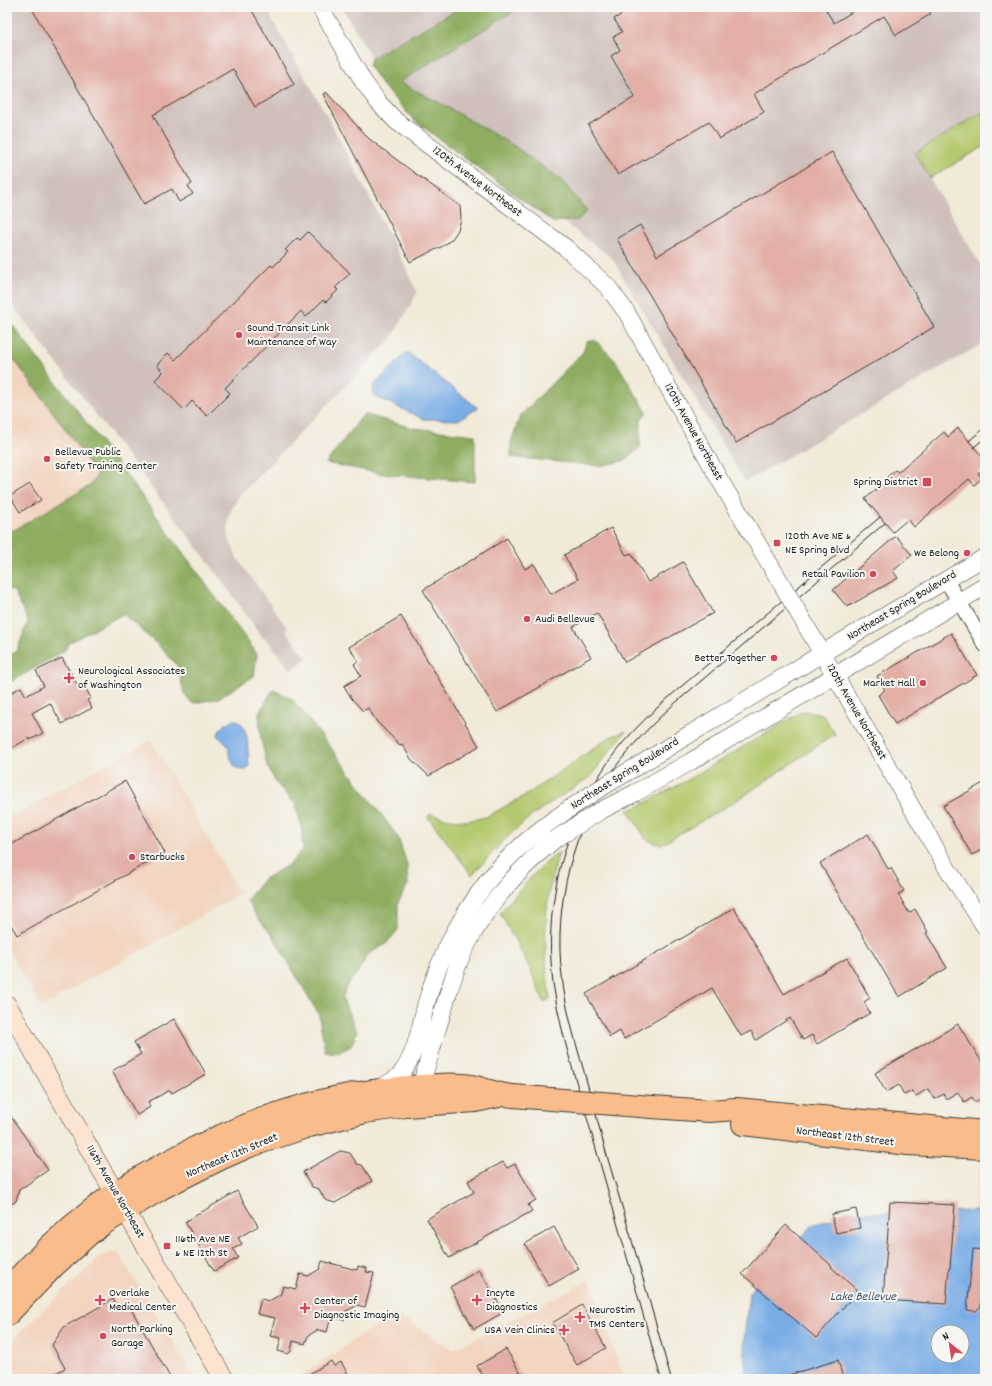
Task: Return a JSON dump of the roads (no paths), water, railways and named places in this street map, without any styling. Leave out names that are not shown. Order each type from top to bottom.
[{"type":"main road","name":"116th Avenue Northeast","points":[[7,1005],[224,1379]]},
{"type":"main road","name":"Northeast 12th Street","points":[[7,1315],[55,1265],[120,1202],[142,1176],[197,1146],[248,1124],[319,1101],[375,1090],[421,1086],[471,1086],[507,1096],[709,1111],[736,1109],[985,1132]]},
{"type":"main road","name":"Northeast 12th Street","points":[[7,1290],[43,1253],[76,1223],[120,1202],[188,1174],[247,1147],[309,1126],[387,1108],[422,1104],[474,1102],[507,1096]]},
{"type":"main road","name":"Northeast 12th Street","points":[[709,1111],[734,1123],[908,1144],[985,1148]]},
{"type":"street","name":"120th Avenue Northeast","points":[[320,7],[363,81],[378,102],[396,121],[566,248],[608,287],[627,313],[718,477],[947,868],[985,927]]},
{"type":"street","name":"Northeast Spring Boulevard","points":[[375,1090],[390,1083],[400,1075],[412,1056],[427,1002],[446,950],[464,916],[488,880],[517,848],[539,829],[599,789],[985,557]]},
{"type":"street","points":[[946,580],[985,645]]},
{"type":"street","name":"Northeast Spring Boulevard","points":[[421,1086],[444,1003],[457,966],[475,930],[498,895],[520,870],[536,855],[554,840],[593,815],[680,768],[985,586]]},
{"type":"street","points":[[387,1108],[407,1098],[421,1086]]},
{"type":"water","points":[[407,352],[478,408],[458,420],[424,419],[374,396],[373,386]]},
{"type":"water","points":[[235,720],[239,721],[243,726],[247,737],[249,766],[246,770],[235,767],[229,754],[229,747],[218,736],[224,725]]},
{"type":"water","name":"Lake Bellevue","points":[[985,1211],[985,1379],[746,1379],[744,1340],[749,1293],[814,1224],[860,1213]]},
{"type":"tram line","points":[[969,441],[985,427]]},
{"type":"tram line","points":[[974,447],[985,438]]},
{"type":"tram line","points":[[661,1379],[572,1067],[561,1025],[553,983],[551,951],[552,919],[556,888],[563,857],[573,827],[586,798],[602,771],[631,733],[678,690],[880,517]]},
{"type":"tram line","points":[[671,1379],[648,1295],[604,1147],[566,1004],[560,949],[561,922],[569,868],[587,816],[614,769],[627,752],[673,705],[885,523]]},
{"type":"place","name":"Sound Transit Link Maintenance of Way","points":[[239,335]]},
{"type":"place","name":"Bellevue Public Safety Training Center","points":[[47,459]]},
{"type":"place","name":"Spring District","points":[[927,482]]},
{"type":"place","name":"120th Ave NE & NE Spring Blvd","points":[[777,543]]},
{"type":"place","name":"We Belong","points":[[967,553]]},
{"type":"place","name":"Retail Pavilion","points":[[873,574]]},
{"type":"place","name":"Audi Bellevue","points":[[527,619]]},
{"type":"place","name":"Better Together","points":[[774,658]]},
{"type":"place","name":"Neurological Associates of Washington","points":[[69,678]]},
{"type":"place","name":"Market Hall","points":[[923,683]]},
{"type":"place","name":"Starbucks","points":[[132,857]]},
{"type":"place","name":"116th Ave NE & NE 12th St","points":[[167,1246]]},
{"type":"place","name":"Overlake Medical Center","points":[[100,1300]]},
{"type":"place","name":"Incyte Diagnostics","points":[[477,1300]]},
{"type":"place","name":"Center of Diagnostic Imaging","points":[[305,1308]]},
{"type":"place","name":"NeuroStim TMS Centers","points":[[580,1317]]},
{"type":"place","name":"USA Vein Clinics","points":[[564,1330]]},
{"type":"place","name":"North Parking Garage","points":[[103,1336]]}]
